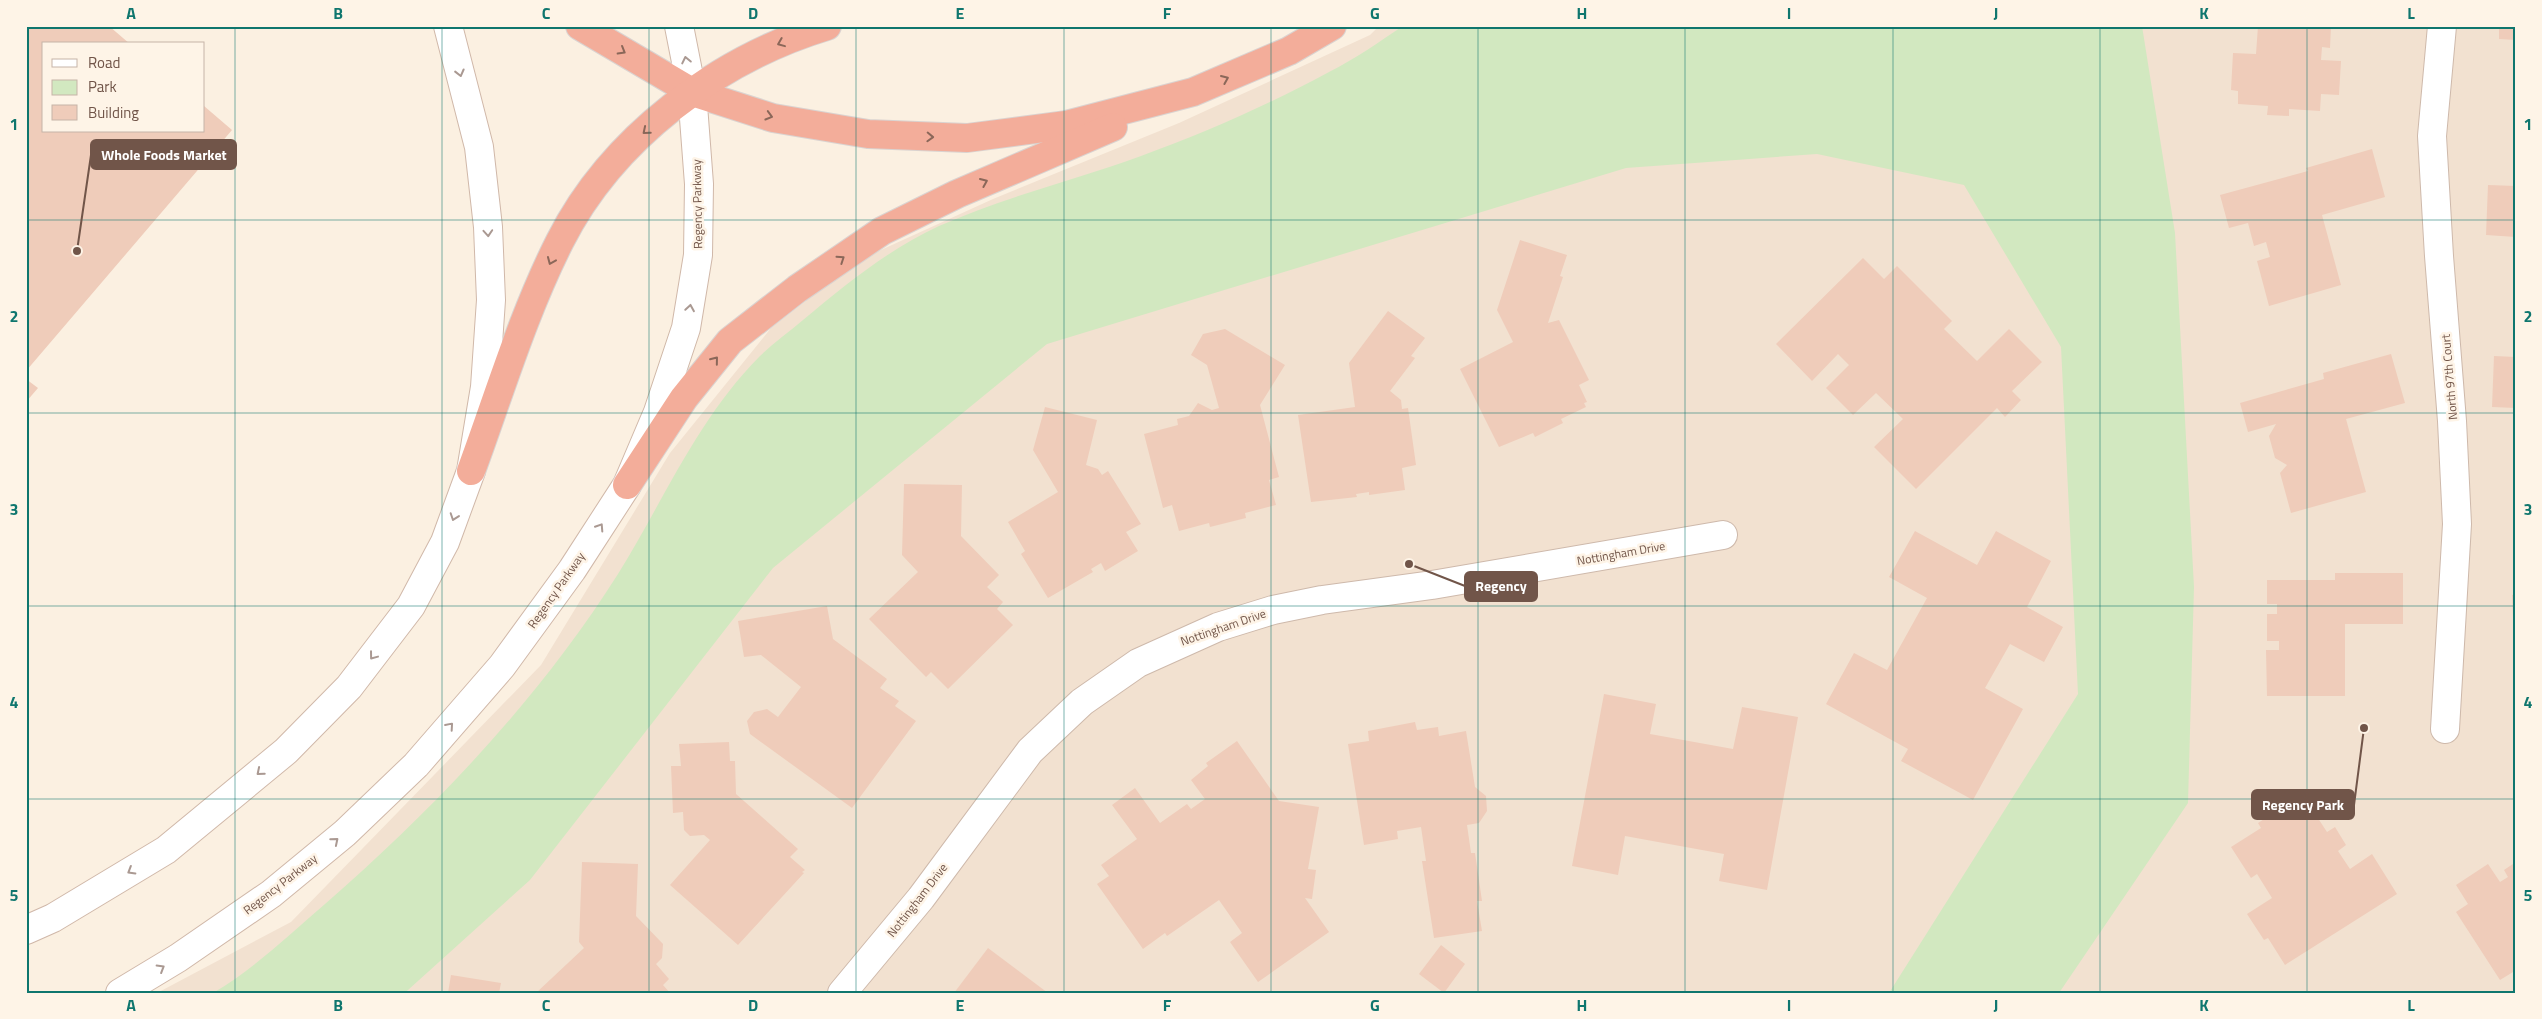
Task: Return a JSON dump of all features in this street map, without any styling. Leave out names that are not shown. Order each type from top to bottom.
[{"type":"highway","points":[[580,26],[692,92],[772,118],[868,134],[967,138],[1066,125],[1193,92]]},
{"type":"highway","points":[[470,471],[531,308],[560,240],[595,185],[640,136],[692,92],[752,55],[827,26]]},
{"type":"highway","points":[[626,485],[684,398],[730,340],[797,288],[882,231],[957,194],[1289,51],[1332,26]]},
{"type":"main road","points":[[26,930],[53,918],[166,850],[286,751],[349,687],[411,606],[445,542],[470,471],[485,388],[491,300],[479,147],[448,26]]},
{"type":"main road","name":"Regency Parkway","points":[[120,993],[178,958],[271,894],[345,833],[416,765],[502,666],[572,570],[626,485],[658,412],[686,328],[698,255],[699,184],[692,92],[679,26]]},
{"type":"main road","name":"North 97th Court","points":[[2442,26],[2432,136],[2452,421],[2457,524],[2445,729]]},
{"type":"main road","name":"Nottingham Drive","points":[[842,993],[921,898],[1030,750],[1082,702],[1138,663],[1218,626],[1273,610],[1322,600],[1432,585],[1723,535]]},
{"type":"shaded area","points":[[1379,26],[2516,26],[2516,993],[157,993],[291,922],[541,665],[670,453],[771,328],[859,260],[993,199],[1179,123],[1370,35]]},
{"type":"green space","points":[[1403,26],[2142,26],[2175,233],[2194,587],[2188,803],[2059,993],[1889,993],[2078,694],[2061,347],[1964,185],[1817,154],[1626,168],[1047,344],[773,568],[530,880],[408,990],[404,993],[213,993],[228,984],[271,951],[325,904],[406,830],[483,750],[520,708],[587,620],[635,546],[700,433],[738,380],[760,356],[835,294],[868,268],[903,245],[939,226],[1014,197],[1116,165],[1213,128],[1260,107],[1339,67]]},
{"type":"building","points":[[26,26],[109,26],[128,42],[42,42],[42,132],[205,132],[205,107],[232,130],[26,371]]},
{"type":"building","points":[[2258,26],[2331,26],[2330,48],[2322,47],[2321,60],[2341,61],[2339,95],[2321,94],[2320,111],[2289,109],[2289,116],[2267,115],[2268,106],[2238,104],[2238,91],[2231,90],[2233,53],[2256,54]]},
{"type":"building","points":[[2499,26],[2516,26],[2516,40],[2499,39]]},
{"type":"building","points":[[2372,149],[2385,197],[2322,215],[2341,285],[2269,306],[2257,261],[2270,257],[2266,242],[2254,246],[2248,223],[2229,228],[2220,195],[2308,171],[2306,168]]},
{"type":"building","points":[[2488,185],[2516,186],[2516,237],[2486,235]]},
{"type":"building","points":[[1520,240],[1567,255],[1560,276],[1563,277],[1548,323],[1559,320],[1589,380],[1579,385],[1587,402],[1584,403],[1586,407],[1561,419],[1563,423],[1535,437],[1533,433],[1499,447],[1460,369],[1513,342],[1497,310]]},
{"type":"building","points":[[1863,258],[1884,279],[1897,266],[1952,321],[1944,329],[1977,361],[2009,329],[2042,362],[2012,391],[2021,400],[2005,417],[1997,408],[1916,489],[1874,447],[1903,419],[1876,393],[1853,415],[1826,388],[1849,365],[1838,354],[1812,381],[1776,344]]},
{"type":"building","points":[[1388,311],[1425,338],[1411,356],[1415,358],[1390,391],[1401,400],[1402,409],[1408,408],[1416,465],[1402,468],[1405,490],[1369,495],[1369,492],[1356,494],[1357,497],[1311,502],[1298,415],[1355,407],[1349,363]]},
{"type":"building","points":[[1225,329],[1285,365],[1260,405],[1279,477],[1269,480],[1276,505],[1245,513],[1246,518],[1210,527],[1209,523],[1179,531],[1172,505],[1163,508],[1144,434],[1178,425],[1177,419],[1189,416],[1198,403],[1212,410],[1219,408],[1207,365],[1191,355],[1203,334]]},
{"type":"building","points":[[2391,354],[2405,403],[2346,419],[2366,492],[2291,513],[2280,473],[2287,465],[2275,458],[2269,436],[2276,424],[2248,432],[2240,403],[2324,379],[2323,373]]},
{"type":"building","points":[[2494,356],[2516,357],[2516,408],[2492,407]]},
{"type":"building","points":[[26,379],[38,388],[26,402]]},
{"type":"building","points":[[1045,407],[1097,420],[1086,465],[1098,469],[1102,475],[1108,471],[1141,524],[1126,532],[1138,551],[1105,571],[1101,563],[1091,569],[1093,572],[1048,598],[1021,554],[1025,551],[1008,522],[1058,492],[1033,450]]},
{"type":"building","points":[[904,484],[962,485],[961,536],[999,575],[987,587],[1003,602],[997,609],[1013,625],[948,689],[931,672],[926,677],[869,619],[918,572],[902,555]]},
{"type":"building","points":[[1915,531],[1977,565],[1996,531],[2051,561],[2027,607],[2063,627],[2044,662],[2010,644],[1985,688],[2023,709],[1973,800],[1901,761],[1908,749],[1826,704],[1854,653],[1887,670],[1927,598],[1889,577]]},
{"type":"building","points":[[2335,573],[2403,573],[2403,624],[2345,624],[2345,696],[2267,696],[2266,650],[2279,650],[2279,641],[2267,641],[2267,614],[2277,614],[2277,604],[2267,604],[2267,580],[2335,580]]},
{"type":"building","points":[[2516,594],[2516,637],[2514,637],[2512,595]]},
{"type":"building","points":[[827,606],[833,639],[887,679],[880,688],[899,701],[895,706],[916,721],[852,808],[750,734],[747,721],[754,712],[767,709],[778,717],[801,687],[761,655],[744,657],[738,621]]},
{"type":"building","points":[[1604,694],[1656,704],[1650,734],[1733,749],[1742,707],[1798,717],[1767,890],[1719,881],[1724,854],[1625,836],[1618,875],[1572,866]]},
{"type":"building","points":[[1415,722],[1417,730],[1438,727],[1439,736],[1466,731],[1475,787],[1486,796],[1487,811],[1479,823],[1467,825],[1471,853],[1475,853],[1482,901],[1477,901],[1482,931],[1434,938],[1422,861],[1426,861],[1421,827],[1397,831],[1398,839],[1364,845],[1348,744],[1369,741],[1368,731]]},
{"type":"building","points":[[1237,741],[1279,801],[1319,807],[1308,869],[1316,870],[1312,899],[1305,898],[1329,932],[1258,982],[1230,942],[1242,933],[1219,900],[1167,936],[1165,933],[1143,949],[1097,884],[1109,876],[1101,865],[1137,839],[1112,805],[1135,788],[1160,823],[1187,804],[1191,809],[1205,799],[1191,780],[1208,766],[1206,763]]},
{"type":"building","points":[[729,742],[730,761],[735,761],[736,794],[798,849],[790,857],[805,870],[738,945],[670,885],[710,840],[704,835],[690,836],[684,830],[683,812],[673,813],[671,766],[681,766],[679,744]]},
{"type":"building","points":[[2306,800],[2327,832],[2335,827],[2346,845],[2338,851],[2350,869],[2372,854],[2397,894],[2285,965],[2268,938],[2264,940],[2247,914],[2272,898],[2257,874],[2251,878],[2231,847],[2261,828],[2258,823],[2286,805],[2290,810]]},
{"type":"building","points":[[582,862],[638,864],[636,916],[663,944],[662,958],[656,964],[669,979],[663,985],[670,993],[536,993],[584,948],[579,942]]},
{"type":"building","points":[[2516,862],[2516,976],[2513,972],[2500,980],[2456,912],[2468,904],[2456,885],[2488,864],[2500,882],[2508,877],[2504,870]]},
{"type":"building","points":[[1441,945],[1465,964],[1444,993],[1419,974]]},
{"type":"building","points":[[988,948],[1048,993],[954,993]]},
{"type":"building","points":[[451,975],[501,983],[499,993],[448,993]]},
{"type":"place","name":"Whole Foods Market","points":[[77,251]]},
{"type":"place","name":"Regency","points":[[1409,564]]},
{"type":"place","name":"Regency Park","points":[[2364,728]]}]
